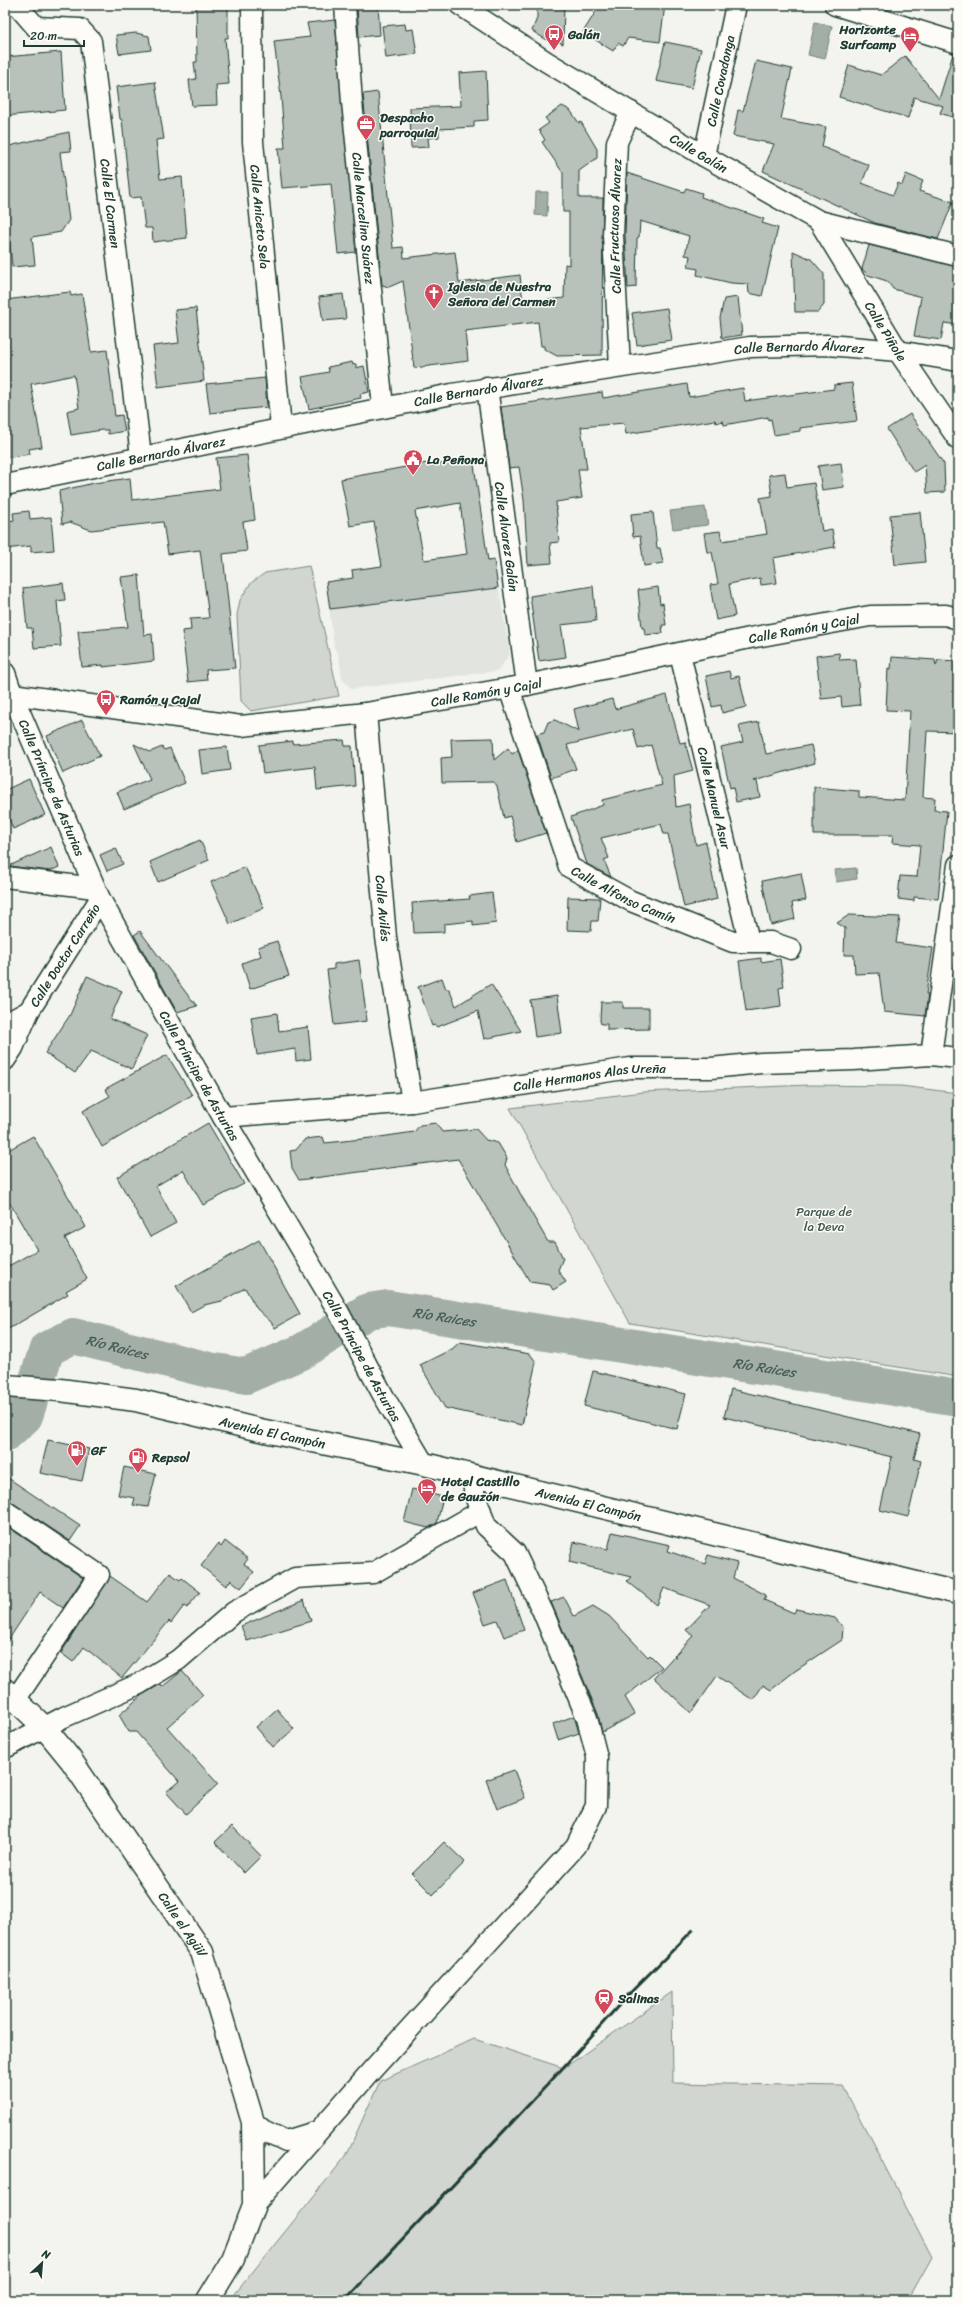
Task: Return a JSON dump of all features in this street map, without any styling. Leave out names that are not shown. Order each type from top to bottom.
[{"type":"main road","name":"Avenida El Campón","points":[[6,1386],[60,1390],[136,1400],[260,1430],[424,1464],[958,1593]]},
{"type":"main road","name":"Calle el Agüil","points":[[10,1695],[44,1727],[71,1760],[202,1952],[252,2122],[254,2205]]},
{"type":"main road","points":[[208,2300],[233,2258],[254,2205]]},
{"type":"street","name":"Calle El Carmen","points":[[17,5],[36,27],[80,29],[91,41],[141,456]]},
{"type":"street","name":"Calle Aniceto Sela","points":[[252,5],[253,142],[281,427]]},
{"type":"street","name":"Calle Marcelino Suárez","points":[[345,5],[352,102],[383,407]]},
{"type":"street","name":"Calle Galán","points":[[460,5],[547,62],[704,156],[819,221],[958,256]]},
{"type":"street","name":"Calle Covadonga","points":[[704,156],[736,5]]},
{"type":"street","points":[[835,5],[958,43]]},
{"type":"street","name":"Calle Fructuoso Álvarez","points":[[620,367],[613,228],[617,142],[631,112]]},
{"type":"street","name":"Calle Piñole","points":[[819,221],[898,351],[958,439]]},
{"type":"street","name":"Calle Bernardo Álvarez","points":[[5,485],[281,427],[487,387],[750,348],[828,345],[898,351],[958,361]]},
{"type":"street","name":"Calle Alvarez Galán","points":[[487,387],[518,687]]},
{"type":"street","name":"Calle Ramón y Cajal","points":[[12,694],[241,726],[366,713],[518,687],[750,638],[870,616],[946,615],[958,619]]},
{"type":"street","name":"Calle Manuel Asur","points":[[680,654],[749,941]]},
{"type":"street","name":"Calle Príncipe de Asturias","points":[[5,674],[12,694],[98,894],[223,1117],[338,1311],[355,1344],[424,1464]]},
{"type":"street","name":"Calle Alfonso Camín","points":[[518,687],[570,867],[631,901],[733,942],[771,942],[791,949]]},
{"type":"street","name":"Calle Avilés","points":[[366,713],[386,937],[412,1102]]},
{"type":"street","points":[[931,1055],[958,865]]},
{"type":"street","points":[[5,877],[98,894]]},
{"type":"street","name":"Calle Doctor Carreño","points":[[5,1060],[13,1048],[29,1011],[98,894]]},
{"type":"street","name":"Calle Doctor Carreño","points":[[5,1024],[29,1011]]},
{"type":"street","name":"Calle Hermanos Alas Ureña","points":[[223,1117],[412,1102],[630,1068],[711,1068],[761,1063],[854,1060],[931,1055],[958,1058]]},
{"type":"street","points":[[254,2205],[318,2131],[576,1846],[596,1806],[597,1757],[588,1718],[543,1612],[515,1553],[486,1526],[474,1493],[474,1476]]},
{"type":"street","points":[[5,1510],[99,1576],[10,1695]]},
{"type":"street","points":[[5,1748],[44,1727],[139,1684],[178,1660],[234,1612],[295,1578],[373,1573],[481,1511]]},
{"type":"street","points":[[252,2122],[263,2130],[286,2141],[318,2131]]},
{"type":"shaded area","points":[[815,22],[832,26],[825,59],[808,55]]},
{"type":"shaded area","points":[[536,192],[548,192],[547,216],[535,215]]},
{"type":"shaded area","points":[[705,507],[708,525],[673,529],[670,511]]},
{"type":"shaded area","points":[[465,554],[467,563],[494,560],[510,654],[498,671],[352,689],[342,679],[338,653],[334,648],[326,582],[353,578],[352,570],[378,567],[442,566],[441,558]]},
{"type":"shaded area","points":[[856,868],[857,879],[836,882],[834,870]]},
{"type":"green space","points":[[309,566],[339,696],[251,711],[241,701],[237,615],[240,600],[251,583],[265,573]]},
{"type":"green space","name":"Parque de la Deva","points":[[809,1085],[901,1086],[958,1093],[958,1377],[630,1323],[510,1108],[643,1092]]},
{"type":"green space","points":[[672,1992],[673,2083],[843,2086],[932,2257],[908,2300],[230,2300],[346,2156],[380,2081],[474,2039],[564,2068]]},
{"type":"building","points":[[196,5],[228,5],[228,38],[225,38],[229,84],[216,85],[217,105],[192,106],[189,80],[196,79],[194,62],[197,62]]},
{"type":"building","points":[[357,5],[378,5],[380,35],[359,37]]},
{"type":"building","points":[[537,5],[564,5],[563,44],[557,41],[555,45],[532,31],[537,18]]},
{"type":"building","points":[[600,5],[665,5],[660,42],[628,38],[623,46],[618,43],[613,51],[583,32]]},
{"type":"building","points":[[335,20],[356,252],[338,254],[331,184],[282,188],[278,148],[285,148],[281,97],[274,41],[310,37],[307,23]]},
{"type":"building","points":[[405,24],[406,30],[413,29],[417,54],[386,58],[382,26]]},
{"type":"building","points":[[136,33],[149,36],[151,50],[119,54],[116,35]]},
{"type":"building","points":[[665,42],[701,49],[692,88],[656,81]]},
{"type":"building","points":[[61,52],[65,110],[5,116],[5,57]]},
{"type":"building","points":[[953,54],[958,54],[958,119],[940,113],[943,106],[914,97],[908,118],[839,97],[849,65],[881,75],[905,56],[939,99]]},
{"type":"building","points":[[756,61],[792,69],[781,119],[826,127],[822,147],[869,165],[862,183],[893,195],[898,183],[902,185],[906,174],[923,181],[919,191],[953,202],[938,239],[875,223],[763,171],[774,144],[733,136],[738,110],[743,111]]},
{"type":"building","points":[[486,71],[488,120],[474,121],[474,127],[439,129],[439,137],[428,138],[429,147],[411,148],[410,108],[461,106],[459,73]]},
{"type":"building","points":[[155,82],[164,139],[156,140],[160,179],[182,177],[187,238],[153,242],[152,228],[145,228],[141,197],[130,198],[122,120],[120,119],[116,87]]},
{"type":"building","points":[[378,92],[393,248],[403,247],[404,258],[455,252],[459,283],[520,275],[523,303],[564,298],[565,264],[569,265],[569,212],[563,212],[563,173],[542,142],[545,140],[539,130],[549,123],[545,118],[562,106],[570,110],[579,123],[581,122],[597,149],[597,158],[579,171],[579,198],[603,198],[602,355],[557,356],[544,349],[544,346],[541,346],[538,322],[465,331],[468,361],[414,368],[403,281],[389,287],[382,285],[363,94]]},
{"type":"building","points":[[69,132],[71,151],[60,152],[69,220],[61,232],[32,237],[35,265],[12,267],[8,224],[5,224],[5,147]]},
{"type":"building","points":[[627,173],[684,192],[686,188],[702,193],[701,197],[764,219],[762,223],[778,228],[762,296],[749,293],[748,284],[731,283],[697,275],[698,269],[688,267],[690,256],[685,255],[689,236],[640,221],[639,237],[637,238],[636,287],[628,288],[625,235]]},
{"type":"building","points":[[869,245],[958,267],[958,325],[944,323],[941,340],[914,336],[921,297],[893,289],[887,281],[868,275],[862,269]]},
{"type":"building","points":[[793,251],[811,259],[824,274],[824,305],[818,312],[795,312]]},
{"type":"building","points":[[70,292],[71,296],[82,294],[91,352],[107,350],[115,416],[122,415],[125,431],[108,434],[108,430],[102,430],[71,435],[67,411],[79,408],[74,375],[31,384],[42,447],[29,449],[30,454],[5,458],[5,300]]},
{"type":"building","points":[[343,294],[346,319],[323,321],[319,297]]},
{"type":"building","points":[[738,297],[742,335],[722,338],[720,318],[724,299]]},
{"type":"building","points":[[196,308],[204,381],[158,387],[153,346],[179,343],[175,310]]},
{"type":"building","points":[[667,308],[672,340],[637,345],[632,313]]},
{"type":"building","points":[[352,362],[353,365],[356,364],[356,368],[364,366],[369,392],[360,394],[361,398],[309,409],[302,377],[329,372],[328,367]]},
{"type":"building","points":[[265,378],[267,407],[210,413],[206,384]]},
{"type":"building","points":[[852,383],[857,421],[800,428],[800,431],[774,435],[771,419],[768,420],[768,417],[724,425],[723,421],[716,423],[715,420],[626,434],[624,423],[581,427],[587,469],[578,469],[582,498],[556,502],[559,542],[550,543],[552,563],[528,565],[524,500],[519,467],[509,468],[501,407],[602,392],[603,398],[687,384],[689,397],[743,388],[745,401],[834,389],[834,385]]},
{"type":"building","points":[[910,414],[944,464],[945,492],[927,493],[925,465],[914,472],[887,429]]},
{"type":"building","points":[[247,455],[255,520],[243,522],[247,551],[223,554],[235,668],[206,670],[207,680],[188,682],[182,631],[191,630],[190,619],[209,618],[200,550],[168,554],[163,522],[91,530],[70,522],[62,524],[59,491],[94,483],[130,478],[132,500],[220,489],[216,458]]},
{"type":"building","points":[[473,458],[488,561],[494,560],[498,588],[330,609],[326,582],[353,578],[352,570],[382,566],[374,522],[350,526],[341,479],[427,463],[428,466]],"holes":[[[460,503],[467,554],[424,560],[415,511]]]},
{"type":"building","points":[[841,463],[844,487],[822,490],[818,466]]},
{"type":"building","points":[[785,473],[787,487],[814,483],[822,531],[832,529],[835,547],[773,558],[777,583],[761,585],[760,578],[729,584],[735,616],[716,620],[710,585],[718,584],[712,552],[707,552],[704,533],[720,531],[722,541],[767,534],[760,498],[772,496],[769,475]]},
{"type":"building","points":[[29,511],[30,519],[51,517],[54,550],[31,552],[31,546],[5,549],[5,524],[8,524],[8,521],[14,520],[13,513]]},
{"type":"building","points":[[653,512],[657,548],[660,548],[663,563],[644,566],[640,536],[633,537],[631,514]]},
{"type":"building","points":[[920,512],[925,562],[895,565],[890,515]]},
{"type":"building","points":[[139,575],[144,635],[152,634],[154,661],[103,667],[103,665],[82,667],[78,631],[128,627],[121,577]]},
{"type":"building","points":[[63,583],[65,600],[57,601],[61,646],[34,648],[32,628],[27,628],[23,588]]},
{"type":"building","points":[[593,586],[596,621],[561,625],[566,657],[539,661],[530,596]]},
{"type":"building","points":[[658,587],[660,604],[663,603],[666,625],[662,625],[663,633],[645,635],[644,628],[642,628],[638,590]]},
{"type":"building","points":[[839,653],[840,660],[856,659],[860,705],[842,707],[841,697],[821,699],[816,656]]},
{"type":"building","points":[[892,657],[935,660],[936,666],[938,660],[958,661],[958,732],[927,731],[923,797],[935,798],[934,810],[947,811],[938,899],[914,897],[914,901],[898,899],[900,876],[917,877],[920,845],[892,843],[893,835],[814,835],[814,787],[859,791],[859,797],[905,800],[910,711],[886,710],[888,668],[891,669]]},
{"type":"building","points":[[729,671],[731,678],[739,676],[746,707],[722,713],[721,705],[712,707],[706,676]]},
{"type":"building","points":[[667,695],[680,743],[685,742],[693,771],[674,776],[676,807],[689,804],[696,845],[706,842],[717,899],[684,907],[668,834],[664,834],[661,824],[601,838],[609,858],[604,860],[611,877],[587,864],[571,817],[603,805],[602,800],[662,785],[651,745],[638,749],[633,729],[567,745],[576,769],[551,778],[537,734],[544,732],[548,722],[555,720],[579,732],[574,709],[612,699],[615,709]]},
{"type":"building","points":[[82,720],[100,756],[63,773],[47,736]]},
{"type":"building","points":[[759,722],[766,754],[811,745],[815,763],[754,781],[757,781],[760,797],[736,802],[733,787],[730,788],[721,747],[743,742],[739,726]]},
{"type":"building","points":[[493,738],[494,760],[508,748],[512,754],[518,750],[546,833],[517,842],[510,816],[504,818],[497,786],[494,782],[442,783],[441,758],[452,757],[451,739]]},
{"type":"building","points":[[344,740],[345,746],[352,746],[355,786],[317,790],[315,767],[263,773],[259,745],[293,741],[293,744]]},
{"type":"building","points":[[134,744],[150,752],[162,747],[164,750],[170,748],[185,783],[124,809],[117,792],[150,779]]},
{"type":"building","points":[[227,747],[230,770],[202,774],[199,750]]},
{"type":"building","points":[[29,779],[45,815],[13,829],[5,809],[5,790]]},
{"type":"building","points":[[200,840],[209,860],[158,882],[150,862]]},
{"type":"building","points":[[51,847],[59,867],[50,871],[9,866]]},
{"type":"building","points":[[116,848],[123,864],[107,871],[100,855]]},
{"type":"building","points":[[245,867],[264,908],[230,924],[211,882]]},
{"type":"building","points":[[801,873],[806,900],[792,903],[795,919],[771,925],[762,881]]},
{"type":"building","points":[[492,893],[496,923],[473,926],[473,921],[444,924],[444,932],[414,933],[412,903],[470,899],[469,896]]},
{"type":"building","points":[[568,897],[600,898],[598,921],[592,921],[591,931],[567,930]]},
{"type":"building","points":[[849,915],[900,917],[896,943],[933,948],[926,994],[928,994],[925,1016],[884,1012],[879,973],[855,974],[854,955],[844,955],[845,928],[837,923]]},
{"type":"building","points":[[140,931],[197,1006],[177,1012],[134,935]]},
{"type":"building","points":[[277,941],[289,976],[250,989],[242,963],[261,956],[258,947]]},
{"type":"building","points":[[761,958],[761,962],[780,959],[784,987],[779,988],[781,1006],[746,1011],[739,961]]},
{"type":"building","points":[[359,960],[367,1021],[334,1025],[327,970],[334,969],[334,964]]},
{"type":"building","points":[[87,976],[122,991],[110,1019],[147,1035],[132,1069],[91,1051],[75,1073],[45,1053],[70,1015]]},
{"type":"building","points":[[442,978],[446,989],[449,989],[456,1006],[491,984],[521,1031],[484,1039],[478,1011],[437,1027],[435,1025],[432,1026],[418,987]]},
{"type":"building","points":[[557,996],[562,1033],[535,1037],[530,1000]]},
{"type":"building","points":[[601,1002],[623,1002],[623,1008],[649,1008],[649,1029],[607,1030],[607,1024],[601,1024],[600,1020]]},
{"type":"building","points":[[277,1013],[279,1031],[308,1027],[311,1059],[296,1061],[295,1049],[257,1055],[251,1017]]},
{"type":"building","points":[[167,1055],[192,1095],[102,1147],[83,1111],[110,1096],[105,1089]]},
{"type":"building","points":[[208,1123],[244,1184],[203,1205],[183,1170],[156,1186],[176,1223],[150,1237],[117,1177]]},
{"type":"building","points":[[436,1123],[442,1132],[476,1129],[486,1140],[498,1143],[507,1158],[505,1165],[521,1195],[548,1242],[555,1242],[563,1258],[558,1270],[566,1282],[553,1290],[550,1285],[530,1282],[458,1159],[299,1180],[292,1168],[290,1151],[296,1150],[305,1139],[323,1137],[325,1143],[380,1137],[414,1132],[420,1125]]},
{"type":"building","points":[[33,1136],[86,1227],[65,1238],[87,1279],[66,1291],[68,1294],[5,1331],[5,1268],[37,1250],[5,1195],[5,1152]]},
{"type":"building","points":[[259,1240],[300,1314],[275,1328],[271,1322],[257,1309],[245,1288],[222,1301],[204,1305],[191,1312],[176,1286]]},
{"type":"building","points":[[460,1342],[530,1354],[536,1362],[522,1425],[445,1408],[420,1365],[452,1349]]},
{"type":"building","points":[[593,1371],[686,1394],[677,1429],[584,1406]]},
{"type":"building","points":[[731,1389],[920,1434],[914,1459],[921,1461],[908,1517],[880,1510],[892,1457],[724,1417]]},
{"type":"building","points":[[48,1440],[89,1449],[82,1481],[40,1473]]},
{"type":"building","points":[[124,1467],[156,1474],[148,1507],[133,1505],[135,1498],[118,1495]]},
{"type":"building","points":[[8,1478],[80,1526],[70,1541],[10,1501]]},
{"type":"building","points":[[412,1489],[443,1497],[437,1523],[428,1528],[404,1522]]},
{"type":"building","points":[[5,1525],[83,1578],[63,1608],[40,1592],[5,1645]]},
{"type":"building","points":[[612,1532],[670,1545],[668,1551],[705,1564],[708,1555],[737,1563],[733,1578],[766,1595],[764,1600],[794,1613],[796,1609],[835,1618],[843,1627],[842,1640],[795,1671],[771,1690],[763,1685],[753,1700],[717,1676],[691,1713],[654,1678],[673,1657],[676,1658],[674,1656],[693,1636],[686,1630],[710,1605],[664,1588],[657,1605],[627,1581],[631,1577],[569,1562],[574,1542],[608,1549]]},
{"type":"building","points":[[225,1541],[248,1559],[244,1564],[254,1572],[241,1588],[231,1580],[226,1586],[201,1566],[218,1544],[221,1547]]},
{"type":"building","points":[[170,1573],[180,1580],[182,1578],[200,1592],[187,1608],[184,1606],[171,1623],[169,1621],[122,1678],[84,1647],[73,1662],[61,1653],[110,1576],[147,1602]]},
{"type":"building","points":[[507,1580],[524,1630],[504,1637],[497,1620],[485,1624],[473,1593]]},
{"type":"building","points":[[564,1597],[574,1616],[593,1606],[609,1616],[648,1657],[650,1655],[662,1667],[625,1697],[635,1714],[602,1732],[598,1714],[551,1602]]},
{"type":"building","points":[[304,1600],[311,1621],[247,1641],[241,1626]]},
{"type":"building","points":[[182,1671],[203,1695],[167,1727],[218,1784],[186,1814],[166,1792],[179,1781],[136,1732],[129,1732],[119,1715],[142,1695],[161,1684],[162,1687]]},
{"type":"building","points":[[277,1709],[294,1729],[273,1747],[256,1727]]},
{"type":"building","points":[[574,1716],[579,1733],[558,1740],[553,1724]]},
{"type":"building","points":[[514,1770],[525,1798],[497,1809],[486,1780]]},
{"type":"building","points":[[232,1826],[261,1856],[244,1873],[215,1842]]},
{"type":"building","points":[[444,1842],[465,1862],[433,1895],[412,1874]]},
{"type":"waterway","name":"Río Raices","points":[[5,1434],[25,1416],[47,1349],[73,1336],[209,1370],[246,1376],[301,1352],[368,1311],[388,1308],[958,1398]]},
{"type":"railway","points":[[345,2300],[550,2082],[629,1994],[693,1930]]},
{"type":"place","name":"Galán","points":[[554,51]]},
{"type":"place","name":"Horizonte Surfcamp","points":[[910,53]]},
{"type":"place","name":"Despacho parroquial","points":[[366,141]]},
{"type":"place","name":"Iglesia de Nuestra Señora del Carmen","points":[[434,310]]},
{"type":"place","name":"La Peñona","points":[[413,476]]},
{"type":"place","name":"Ramón y Cajal","points":[[106,716]]},
{"type":"place","name":"GF","points":[[77,1467]]},
{"type":"place","name":"Repsol","points":[[138,1474]]},
{"type":"place","name":"Hotel Castillo de Gauzón","points":[[427,1505]]},
{"type":"place","name":"Salinas","points":[[604,2015]]}]
